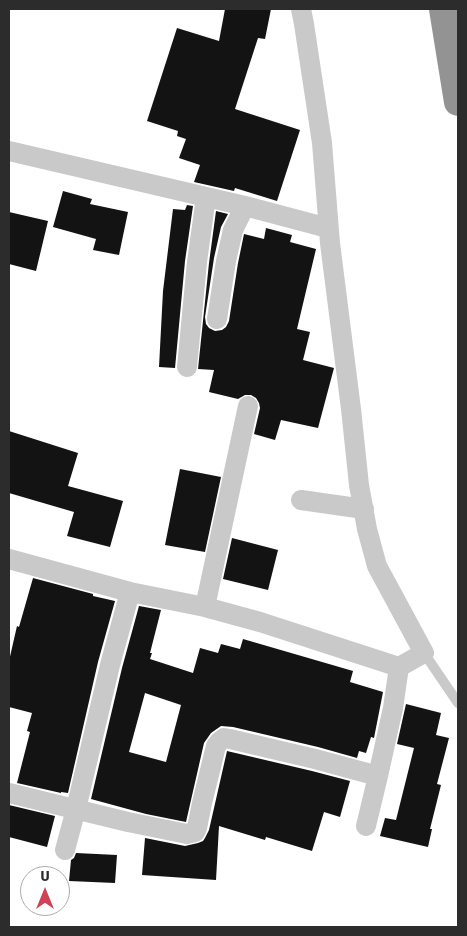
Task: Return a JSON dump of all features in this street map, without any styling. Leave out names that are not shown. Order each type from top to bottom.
[{"type":"highway","points":[[444,9],[458,102]]},
{"type":"street","points":[[10,563],[130,592],[205,607],[260,622],[399,667],[424,653],[377,566],[367,529],[359,485],[328,228],[322,143],[301,9]]},
{"type":"street","points":[[9,151],[245,206],[328,228]]},
{"type":"street","points":[[187,367],[197,262],[206,197]]},
{"type":"street","points":[[217,319],[233,230],[245,206]]},
{"type":"street","points":[[205,607],[248,406]]},
{"type":"street","points":[[301,500],[364,509]]},
{"type":"street","points":[[64,850],[130,592]]},
{"type":"street","points":[[366,826],[393,708],[399,667]]},
{"type":"street","points":[[9,793],[187,834],[194,832],[197,828],[216,746],[224,738],[378,776]]},
{"type":"lane","points":[[424,653],[458,703]]},
{"type":"building","points":[[225,9],[271,9],[265,39],[258,38],[235,109],[300,130],[277,201],[235,188],[234,191],[194,182],[200,165],[179,158],[186,139],[177,136],[178,131],[147,121],[177,28],[219,41]]},
{"type":"building","points":[[63,191],[92,199],[90,204],[128,212],[119,255],[93,250],[96,239],[53,227]]},
{"type":"building","points":[[187,205],[193,206],[185,261],[175,368],[159,367],[163,291],[173,209],[185,210]]},
{"type":"building","points":[[216,211],[228,214],[221,227],[214,258],[205,317],[206,324],[215,331],[222,330],[229,321],[244,234],[264,239],[266,228],[292,235],[290,242],[316,249],[297,329],[310,332],[303,360],[334,368],[318,428],[281,420],[275,440],[254,434],[260,408],[256,398],[251,395],[245,395],[238,399],[209,392],[214,370],[198,369]]},
{"type":"building","points":[[9,212],[48,221],[36,271],[9,264]]},
{"type":"building","points":[[9,431],[78,453],[68,486],[123,501],[110,547],[67,536],[74,512],[9,493]]},
{"type":"building","points":[[180,469],[221,477],[205,552],[165,545]]},
{"type":"building","points":[[232,538],[278,550],[268,590],[223,579]]},
{"type":"building","points":[[33,578],[115,601],[98,662],[68,793],[17,783],[30,732],[27,731],[32,713],[9,707],[9,661],[17,626],[19,627]]},
{"type":"building","points":[[139,606],[161,610],[150,659],[193,673],[200,648],[218,653],[221,644],[240,649],[243,639],[353,671],[350,682],[383,692],[374,738],[371,737],[366,753],[359,751],[357,758],[233,727],[221,726],[211,733],[204,743],[186,822],[146,814],[91,799],[122,668]],"holes":[[[145,693],[181,705],[166,762],[129,752]]]},
{"type":"building","points":[[406,704],[441,713],[436,735],[449,738],[437,784],[441,785],[430,829],[432,829],[428,847],[380,836],[385,818],[396,820],[414,748],[397,744]]},
{"type":"building","points":[[227,751],[350,781],[340,817],[324,812],[312,851],[266,837],[265,840],[219,826],[216,880],[142,875],[145,838],[185,846],[203,841],[209,830]]},
{"type":"building","points":[[9,805],[55,816],[47,847],[9,837]]},
{"type":"building","points":[[76,853],[117,855],[115,883],[70,881],[71,860]]}]
